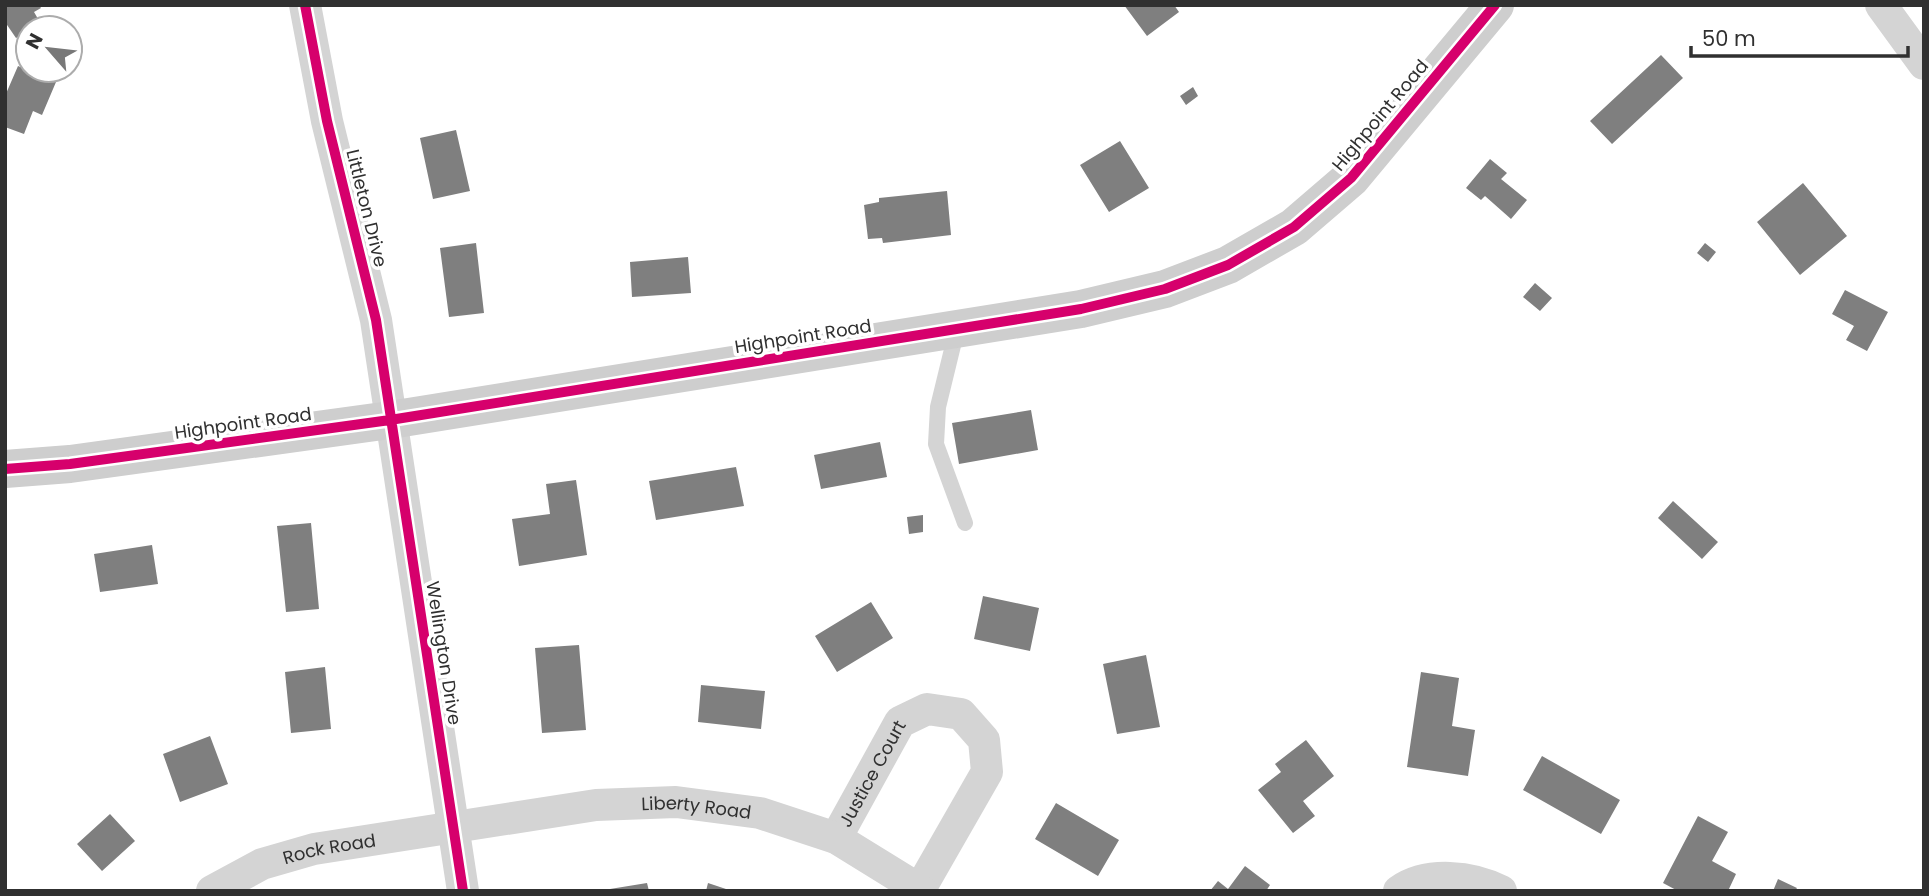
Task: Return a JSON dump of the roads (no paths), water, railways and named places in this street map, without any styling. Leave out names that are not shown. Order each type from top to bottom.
[{"type":"street","name":"Littleton Drive","points":[[305,5],[327,121],[376,320],[390,420]]},
{"type":"street","name":"Highpoint Road","points":[[5,469],[70,464],[390,420],[1081,309],[1165,289],[1228,265],[1294,227],[1351,178],[1495,5]]},
{"type":"street","points":[[1881,5],[1923,63]]},
{"type":"street","name":"Wellington Drive","points":[[390,420],[463,891]]},
{"type":"street","name":"Justice Court","points":[[836,838],[900,722],[927,709],[961,714],[984,740],[986,772],[921,890]]},
{"type":"street","name":"Liberty Road","points":[[453,828],[596,805],[676,802],[760,813],[836,838],[921,890]]},
{"type":"street","name":"Rock Road","points":[[212,891],[262,864],[314,849],[453,828]]},
{"type":"street","points":[[1399,891],[1406,886],[1443,876],[1492,886],[1502,891]]},
{"type":"lane","points":[[957,329],[938,407],[936,444],[965,523]]}]
